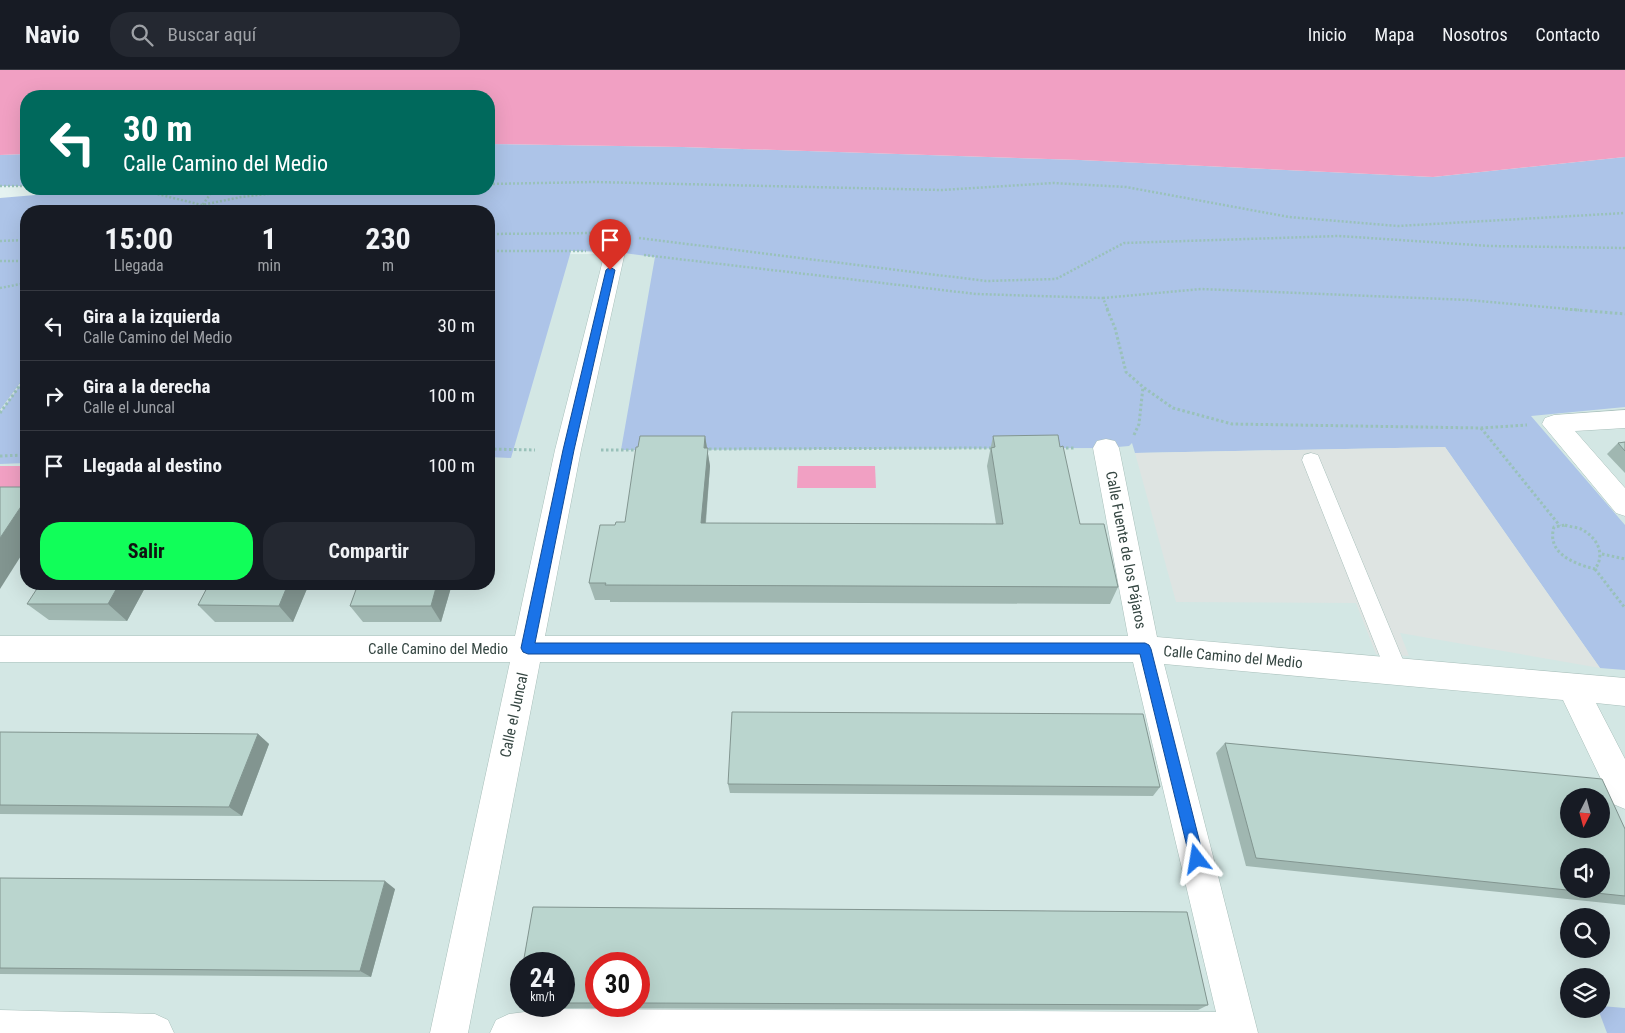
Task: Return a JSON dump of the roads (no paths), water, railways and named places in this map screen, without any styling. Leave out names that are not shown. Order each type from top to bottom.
[{"type":"street","name":"Calle el Juncal","points":[[449,1033],[568,450],[616,241]]},
{"type":"street","points":[[1625,419],[1554,424],[1625,506]]},
{"type":"street","name":"Calle Fuente de los Pájaros","points":[[509,1033],[548,1028],[1240,1031],[1145,649],[1106,448]]},
{"type":"street","name":"Calle Camino del Medio","points":[[0,649],[1145,649],[1625,692]]},
{"type":"street","points":[[1573,688],[1625,793]]},
{"type":"street","points":[[0,1029],[155,1033]]},
{"type":"lane","points":[[1311,460],[1397,672]]}]
